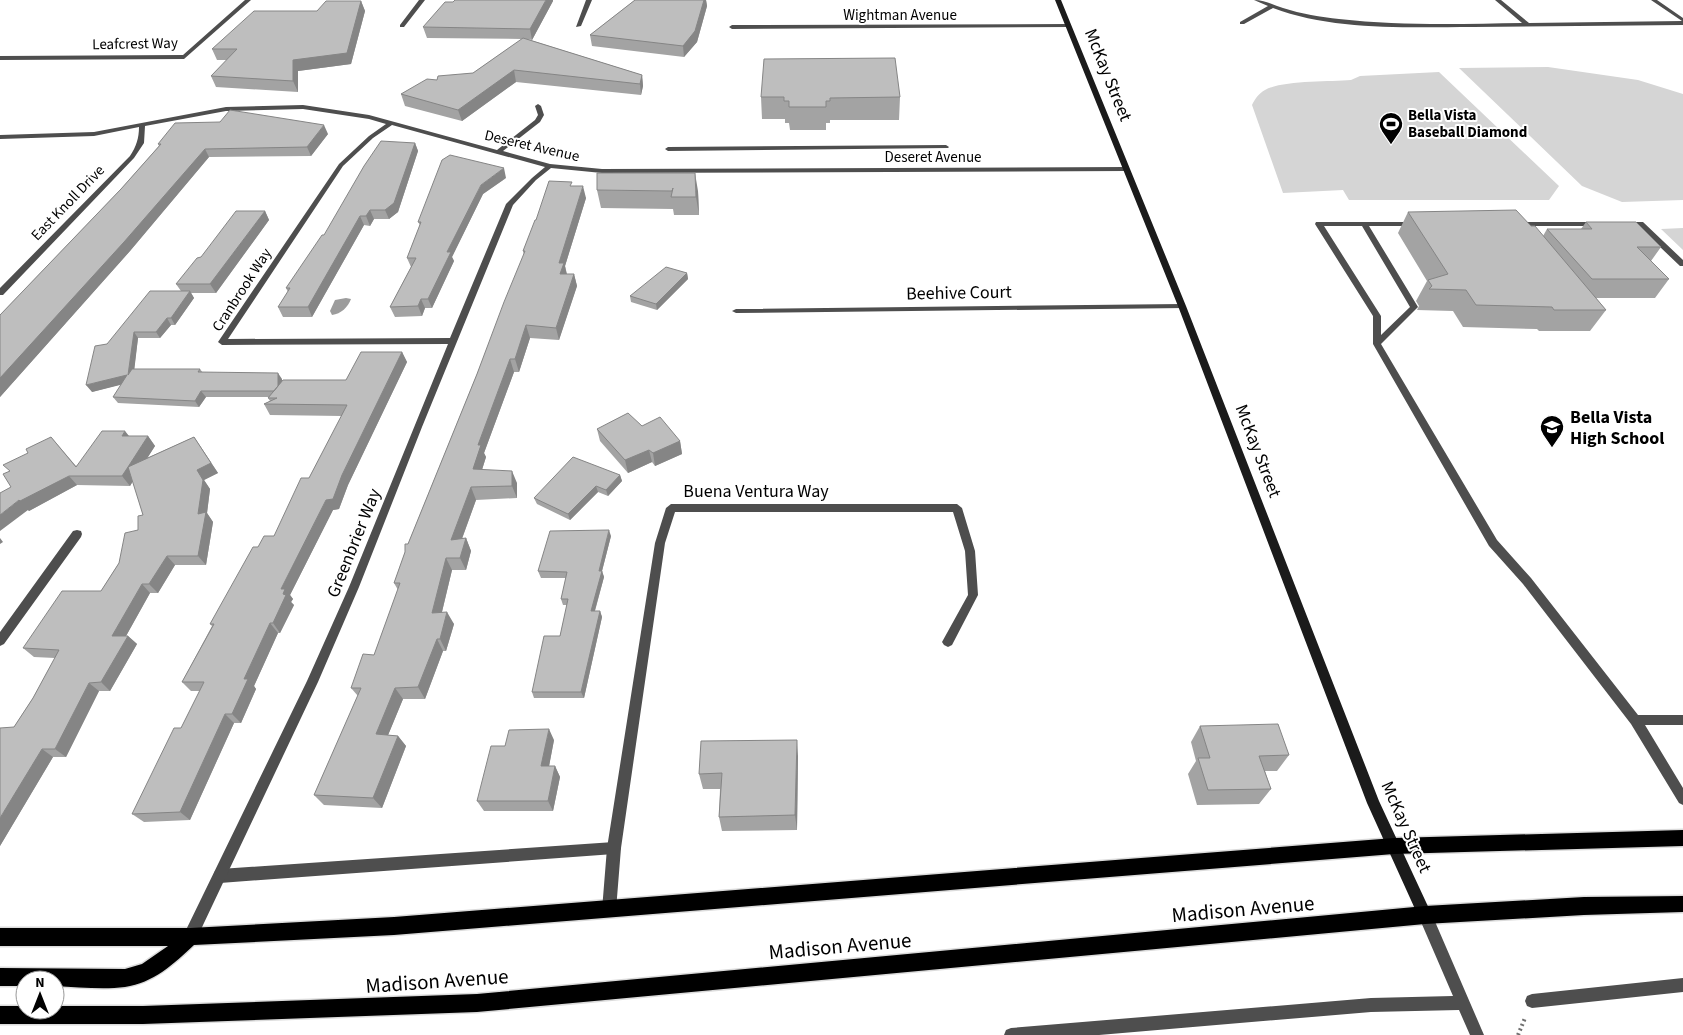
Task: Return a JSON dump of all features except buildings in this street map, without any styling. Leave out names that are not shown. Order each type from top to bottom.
[{"type":"main road","points":[[0,938],[190,937],[394,926],[1394,846],[1683,838]]},
{"type":"main road","name":"Madison Avenue","points":[[0,1016],[153,1015],[477,1003],[1425,915],[1584,906],[1683,904]]},
{"type":"main road","points":[[0,977],[124,978],[146,972],[170,956],[190,937]]},
{"type":"street","name":"Leafcrest Way","points":[[0,58],[184,57],[248,0]]},
{"type":"street","points":[[402,26],[422,0]]},
{"type":"street","points":[[578,26],[589,0]]},
{"type":"street","name":"McKay Street","points":[[1058,0],[1182,306],[1373,803],[1425,915]]},
{"type":"street","points":[[1257,0],[1294,12],[1367,23],[1527,24],[1683,22]]},
{"type":"street","points":[[1498,0],[1527,24]]},
{"type":"street","points":[[1654,0],[1683,22]]},
{"type":"street","points":[[1242,22],[1272,6]]},
{"type":"street","name":"Wightman Avenue","points":[[732,27],[1068,26]]},
{"type":"street","name":"Deseret Avenue","points":[[0,137],[68,136],[107,132],[211,111],[278,106],[333,110],[391,123],[550,166],[578,170],[1126,169]]},
{"type":"street","points":[[498,152],[538,121],[541,115],[538,106]]},
{"type":"street","name":"Cranbrook Way","points":[[391,123],[371,137],[341,165],[222,342],[454,341]]},
{"type":"street","name":"East Knoll Drive","points":[[0,292],[132,157],[140,144],[143,132],[142,125]]},
{"type":"street","points":[[668,149],[946,147]]},
{"type":"street","name":"Greenbrier Way","points":[[190,937],[312,682],[354,587],[417,427],[510,204],[520,192],[550,166]]},
{"type":"street","points":[[1422,224],[1319,224],[1377,316],[1377,344],[1493,544],[1527,581],[1592,662],[1634,720],[1683,799]]},
{"type":"street","points":[[1364,224],[1414,307],[1377,344]]},
{"type":"street","points":[[1515,232],[1508,224],[1640,224],[1683,264]]},
{"type":"street","name":"Beehive Court","points":[[736,311],[1182,306]]},
{"type":"street","name":"Buena Ventura Way","points":[[609,910],[614,848],[660,543],[671,508],[957,508],[970,551],[973,595],[948,642]]},
{"type":"street","points":[[0,642],[77,534]]},
{"type":"street","points":[[1634,720],[1683,720]]},
{"type":"street","points":[[220,876],[614,848]]},
{"type":"street","points":[[1425,915],[1477,1035]]},
{"type":"street","points":[[1532,1001],[1683,985]]},
{"type":"street","points":[[1010,1035],[1371,1005],[1464,1003]]},
{"type":"shaded area","points":[[1548,67],[1638,80],[1683,94],[1683,200],[1622,202],[1582,186],[1459,68]]},
{"type":"shaded area","name":"Bella Vista Baseball Diamond","points":[[1439,72],[1559,186],[1549,200],[1349,200],[1343,190],[1283,193],[1252,105],[1260,93],[1283,84],[1351,80],[1360,76]]},
{"type":"shaded area","points":[[1683,228],[1683,250],[1661,229]]},
{"type":"shaded area","points":[[351,299],[348,305],[341,312],[332,315],[330,311],[335,300]]},
{"type":"place","name":"Bella Vista Baseball Diamond","points":[[1391,145]]},
{"type":"place","name":"Bella Vista High School","points":[[1552,448]]}]
